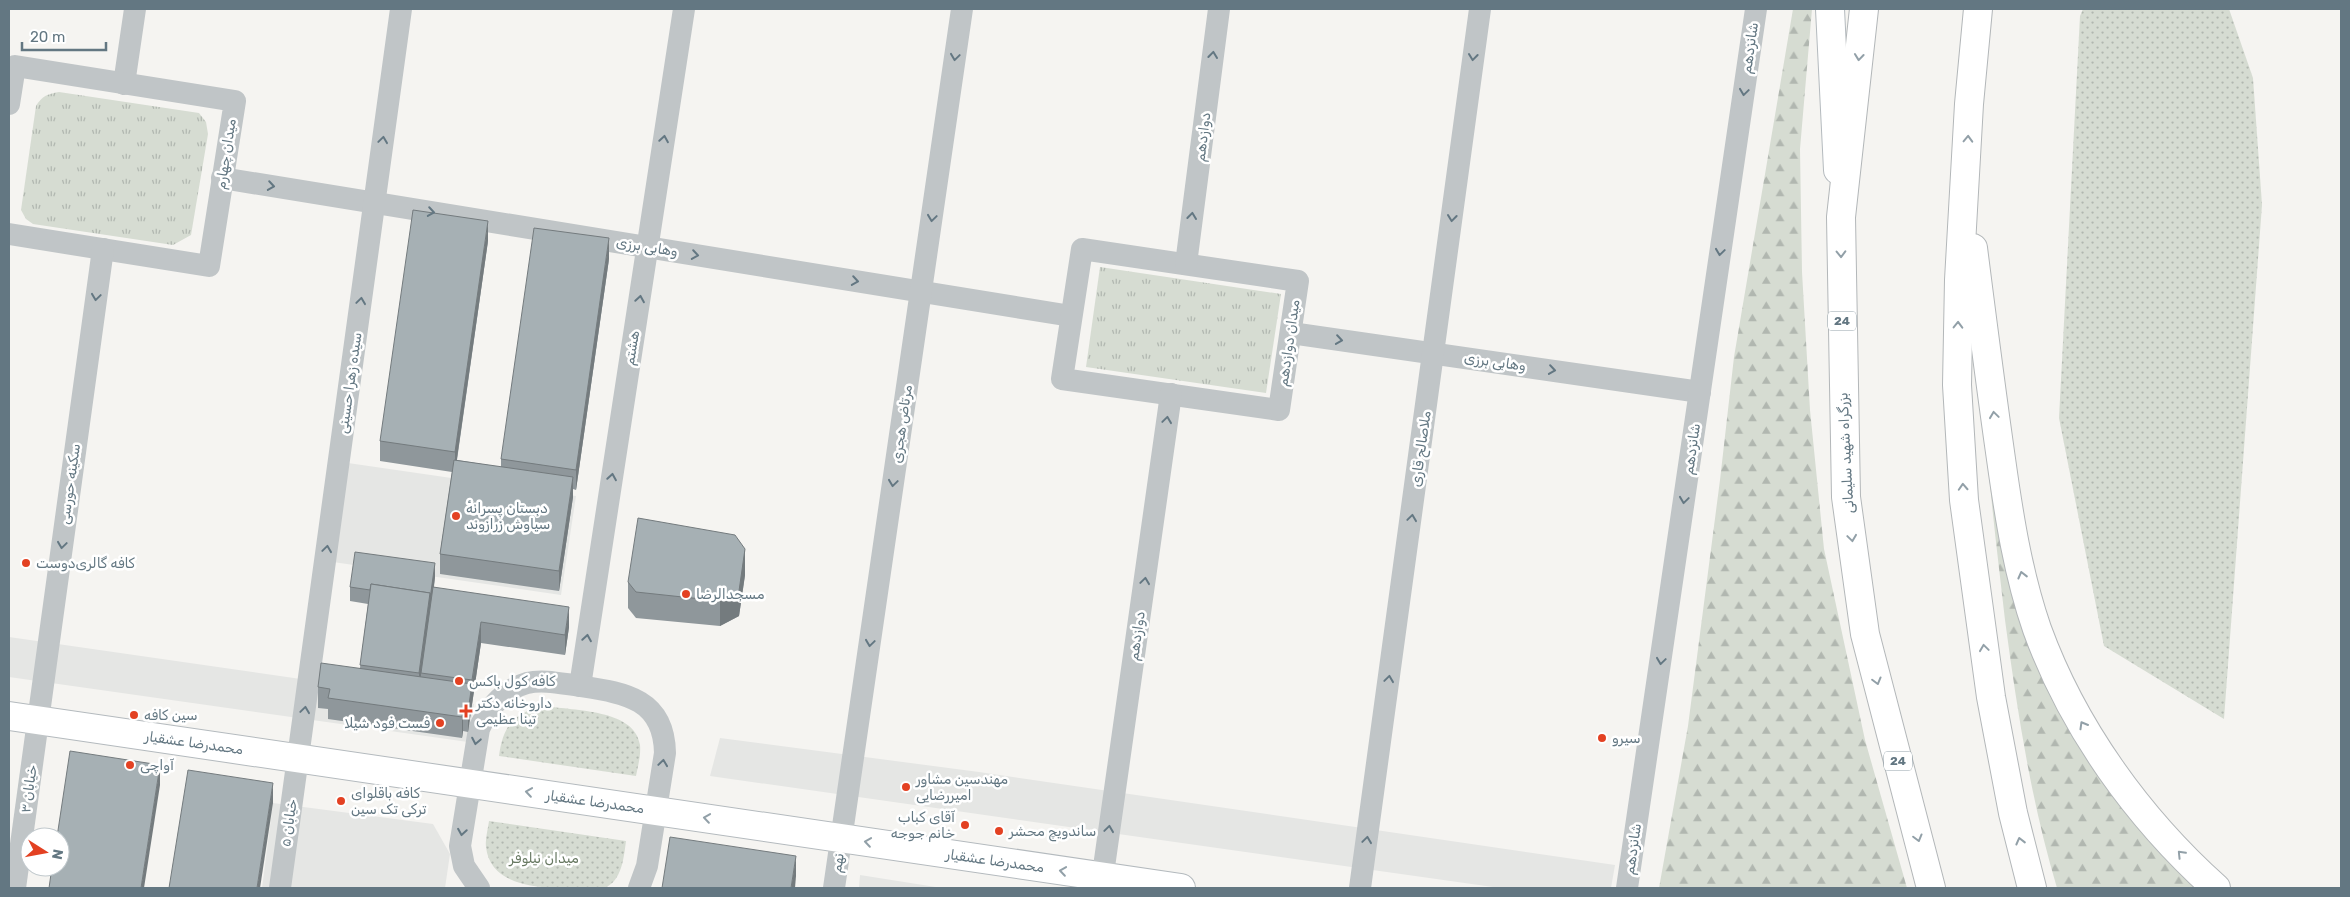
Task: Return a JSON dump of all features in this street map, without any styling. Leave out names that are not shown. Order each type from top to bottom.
[{"type":"main road","points":[[1830,9],[1841,217]]},
{"type":"main road","name":"بزرگراه شهید سلیمانی","points":[[1864,9],[1841,217],[1846,497],[1865,634],[1932,888]]},
{"type":"main road","points":[[1978,9],[1959,280],[1957,385],[1964,500],[1991,697],[2013,813],[2032,888]]},
{"type":"main road","points":[[1966,187],[2008,511],[2027,594],[2038,629],[2054,669],[2101,755],[2161,833],[2216,888]]},
{"type":"main road","name":"محمدرضا عشقیار","points":[[9,716],[842,838],[1102,883],[1181,888]]},
{"type":"street","points":[[124,84],[134,9]]},
{"type":"street","name":"سیده زهرا حسینی","points":[[298,758],[402,9]]},
{"type":"street","name":"هشتم","points":[[580,686],[684,9]]},
{"type":"street","name":"مرتاض هجری","points":[[842,838],[962,9]]},
{"type":"street","name":"دوازدهم","points":[[1186,264],[1219,9]]},
{"type":"street","name":"ملاصالح قاری","points":[[1360,888],[1480,9]]},
{"type":"street","name":"شانزدهم","points":[[1627,888],[1756,9]]},
{"type":"street","name":"میدان چهارم","points":[[9,104],[15,66],[235,101],[208,266],[9,234]]},
{"type":"street","name":"وهابی برزی","points":[[222,178],[1071,316]]},
{"type":"street","name":"سکینه حورسی","points":[[38,720],[102,249]]},
{"type":"street","name":"میدان دوازدهم","points":[[1082,249],[1186,264],[1298,281],[1279,410],[1062,378],[1082,249]]},
{"type":"street","name":"وهابی برزی","points":[[1291,333],[1700,392]]},
{"type":"street","name":"دوازدهم","points":[[1102,883],[1171,394]]},
{"type":"street","points":[[479,888],[464,866],[460,846],[479,729],[486,714],[496,701],[511,690],[527,683],[546,681],[620,692],[633,697],[645,704],[661,726],[665,752],[647,866],[639,888]]},
{"type":"street","name":"خیابان ۳","points":[[15,888],[38,720]]},
{"type":"street","name":"خیابان ۵","points":[[280,888],[298,758]]},
{"type":"street","name":"نهم","points":[[834,888],[842,838]]},
{"type":"shaded area","name":"دبستان پسرانهٔ سیاوش زرازوند","points":[[348,463],[576,496],[561,595],[333,562]]},
{"type":"shaded area","points":[[9,637],[474,704],[468,742],[9,677]]},
{"type":"shaded area","points":[[720,738],[979,772],[1615,865],[1611,888],[1500,888],[710,776]]},
{"type":"shaded area","points":[[273,803],[433,824],[450,854],[445,888],[262,888]]},
{"type":"shaded area","points":[[860,875],[942,888],[859,888]]},
{"type":"green space","points":[[1793,9],[1812,9],[1800,149],[1802,272],[1810,410],[1824,549],[1865,740],[1907,888],[1659,888],[1688,726],[1734,357]]},
{"type":"green space","points":[[2083,9],[2229,9],[2253,78],[2262,205],[2224,719],[2104,646],[2059,418],[2080,16]]},
{"type":"green space","points":[[59,92],[199,113],[206,122],[208,134],[191,235],[173,245],[33,224],[26,219],[21,210],[36,106],[45,96]]},
{"type":"green space","points":[[1100,267],[1281,294],[1266,393],[1086,367]]},
{"type":"green space","points":[[1986,434],[2035,644],[2204,888],[2057,888],[2032,789],[2015,688],[1997,551]]},
{"type":"green space","points":[[546,706],[602,714],[627,724],[636,733],[640,745],[640,757],[636,776],[499,756],[507,728],[512,722],[526,712]]},
{"type":"green space","name":"میدان نیلوفر","points":[[489,821],[626,841],[621,868],[610,885],[600,889],[541,887],[516,882],[505,877],[489,860],[486,837]]},
{"type":"building","points":[[413,210],[488,221],[455,452],[380,441]]},
{"type":"building","points":[[534,228],[609,238],[576,470],[501,459]]},
{"type":"building","points":[[454,460],[573,477],[559,571],[440,554]]},
{"type":"building","name":"مسجدالرضا","points":[[638,518],[735,535],[745,549],[739,591],[720,601],[636,592],[628,582]]},
{"type":"building","points":[[355,552],[435,563],[430,599],[430,593],[371,584],[370,590],[350,587]]},
{"type":"building","points":[[371,584],[430,593],[419,673],[360,665]]},
{"type":"building","points":[[433,587],[569,607],[565,635],[481,622],[472,680],[421,673]]},
{"type":"building","points":[[321,663],[472,684],[468,711],[463,711],[462,717],[328,698],[330,689],[318,687]]},
{"type":"building","points":[[70,751],[160,765],[141,888],[49,888],[51,877],[70,877],[70,827],[59,827]]},
{"type":"building","points":[[188,770],[273,783],[257,888],[169,888]]},
{"type":"building","points":[[670,837],[796,856],[791,888],[662,888]]},
{"type":"place","name":"دبستان پسرانهٔ سیاوش زرازوند","points":[[456,516]]},
{"type":"place","name":"کافه گالری‌دوست","points":[[26,563]]},
{"type":"place","name":"مسجدالرضا","points":[[686,594]]},
{"type":"place","name":"کافه کول باکس","points":[[459,681]]},
{"type":"place","name":"داروخانه دکتر تینا عظیمی","points":[[466,711]]},
{"type":"place","name":"سین کافه","points":[[134,715]]},
{"type":"place","name":"فست فود شیلا","points":[[440,723]]},
{"type":"place","name":"سیرو","points":[[1602,738]]},
{"type":"place","name":"آواچی","points":[[130,765]]},
{"type":"place","name":"مهندسین مشاور امیررضایی","points":[[906,787]]},
{"type":"place","name":"کافه باقلوای ترکی تک سین","points":[[341,801]]},
{"type":"place","name":"آقای کباب خانم جوجه","points":[[965,825]]},
{"type":"place","name":"ساندویچ محشر","points":[[999,831]]}]
